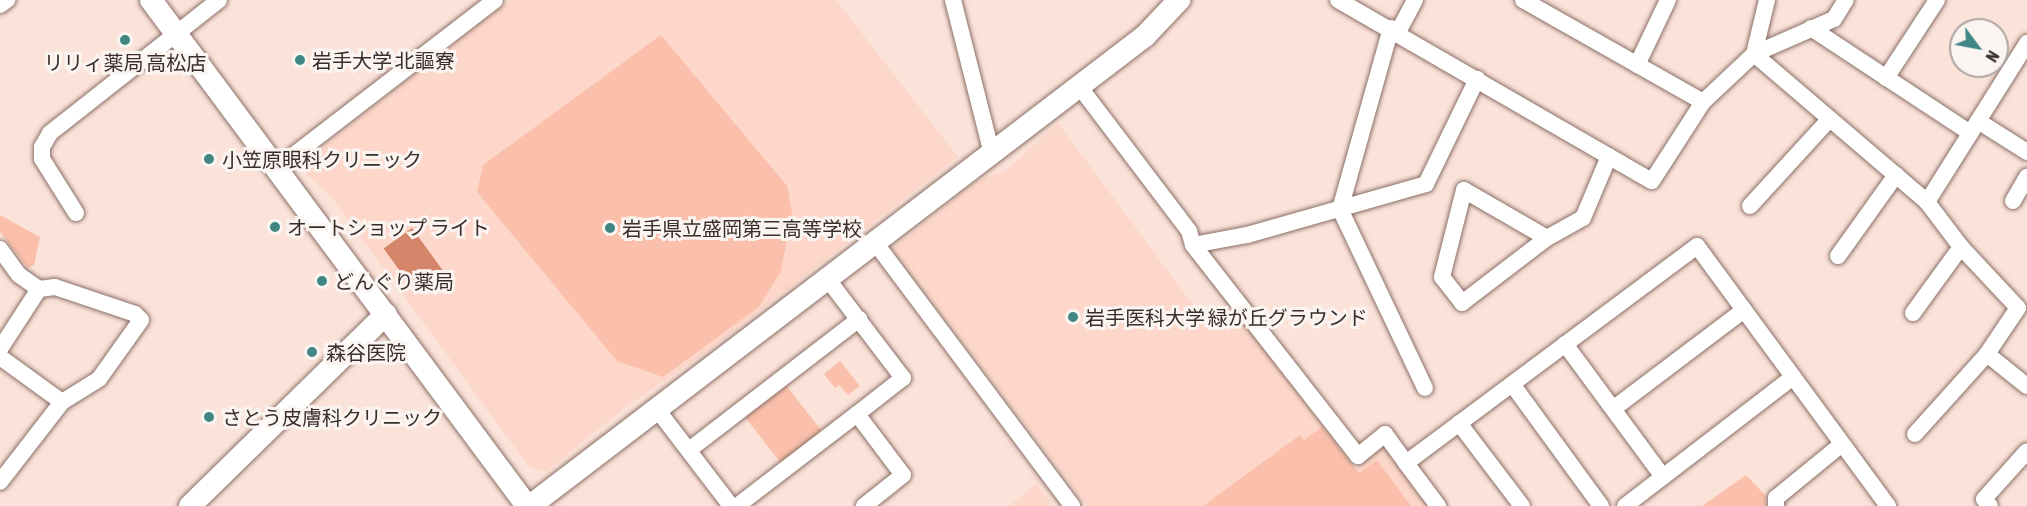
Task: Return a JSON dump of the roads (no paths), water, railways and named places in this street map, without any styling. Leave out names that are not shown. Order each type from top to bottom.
[{"type":"street","points":[[0,5],[8,0]]},
{"type":"street","points":[[151,0],[529,506],[991,150],[1145,36],[1179,0]]},
{"type":"street","points":[[76,213],[42,159],[42,147],[50,133],[219,0]]},
{"type":"street","points":[[277,168],[495,0]]},
{"type":"street","points":[[953,0],[991,150]]},
{"type":"street","points":[[1338,0],[1394,30],[1652,181],[1703,102],[1754,54],[1834,19],[1846,0]]},
{"type":"street","points":[[1415,0],[1394,30],[1340,210],[1425,388]]},
{"type":"street","points":[[1638,65],[1668,0]]},
{"type":"street","points":[[1754,54],[1767,0]]},
{"type":"street","points":[[1886,78],[1936,0]]},
{"type":"street","points":[[1526,1],[1703,102]]},
{"type":"street","points":[[1811,28],[1886,78],[1974,127],[2027,152]]},
{"type":"street","points":[[1927,202],[2027,43]]},
{"type":"street","points":[[1754,54],[1828,121],[1927,202],[1961,247],[2018,308],[1988,354],[1915,434]]},
{"type":"street","points":[[1193,245],[1340,210],[1426,184],[1477,79]]},
{"type":"street","points":[[1079,86],[1189,231],[1193,245],[1358,456],[1385,434],[1438,506]]},
{"type":"street","points":[[1750,206],[1828,121]]},
{"type":"street","points":[[1547,238],[1464,190],[1442,277],[1462,303],[1547,238],[1582,218],[1610,156]]},
{"type":"street","points":[[1838,256],[1896,175]]},
{"type":"street","points":[[2013,201],[2027,177]]},
{"type":"street","points":[[874,241],[1072,506]]},
{"type":"street","points":[[1406,463],[1697,246],[1888,506]]},
{"type":"street","points":[[1914,313],[1961,247]]},
{"type":"street","points":[[0,249],[19,275],[39,289],[55,287],[135,314],[141,320],[99,379],[62,402],[0,482]]},
{"type":"street","points":[[737,506],[903,378],[826,277]]},
{"type":"street","points":[[0,350],[39,289]]},
{"type":"street","points":[[1613,409],[1744,310]]},
{"type":"street","points":[[190,506],[386,314]]},
{"type":"street","points":[[689,450],[859,319]]},
{"type":"street","points":[[1565,344],[1663,477]]},
{"type":"street","points":[[1988,354],[2027,386]]},
{"type":"street","points":[[0,357],[62,402]]},
{"type":"street","points":[[1625,506],[1793,377]]},
{"type":"street","points":[[1512,384],[1601,506]]},
{"type":"street","points":[[656,408],[731,506]]},
{"type":"street","points":[[857,414],[903,475],[864,506]]},
{"type":"street","points":[[1460,423],[1522,506]]},
{"type":"street","points":[[1776,506],[1776,498],[1842,444]]},
{"type":"street","points":[[1990,506],[1984,499],[2027,451]]},
{"type":"place","name":"リリィ薬局 高松店","points":[[125,40]]},
{"type":"place","name":"岩手大学 北謳寮","points":[[300,60]]},
{"type":"place","name":"小笠原眼科クリニック","points":[[209,159]]},
{"type":"place","name":"オートショップ ライト","points":[[275,227]]},
{"type":"place","name":"岩手県立盛岡第三高等学校","points":[[610,228]]},
{"type":"place","name":"どんぐり薬局","points":[[322,281]]},
{"type":"place","name":"岩手医科大学 緑が丘グラウンド","points":[[1073,317]]},
{"type":"place","name":"森谷医院","points":[[312,352]]},
{"type":"place","name":"さとう皮膚科クリニック","points":[[209,417]]}]
